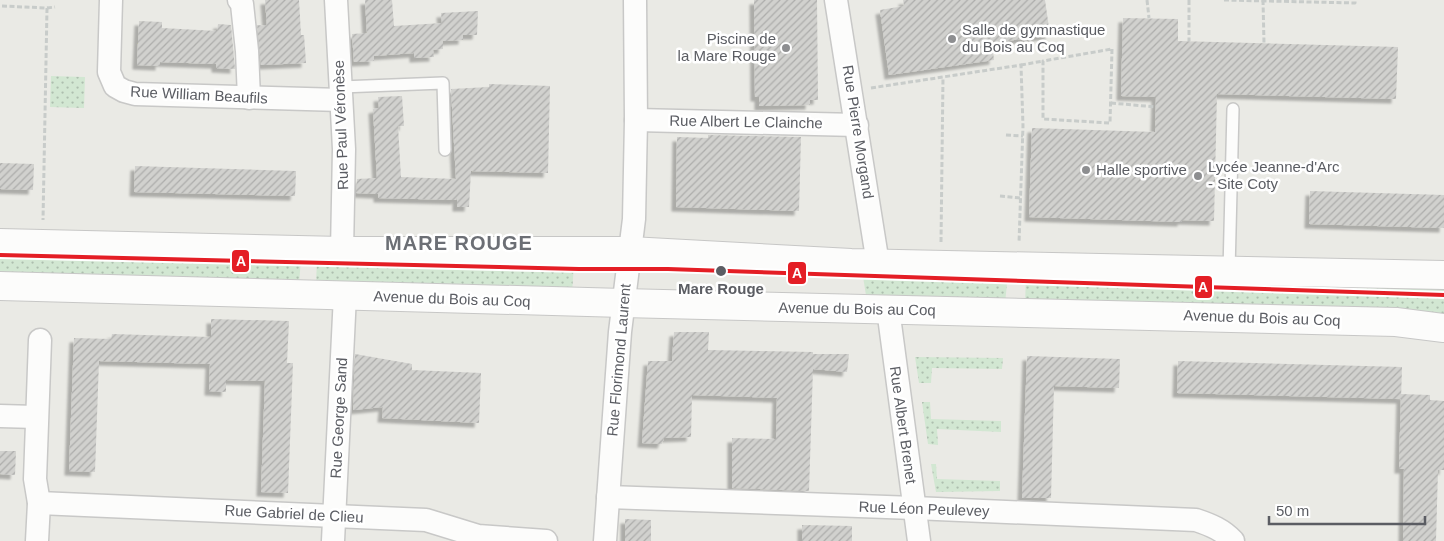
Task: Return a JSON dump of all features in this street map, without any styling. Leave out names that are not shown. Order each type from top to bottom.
[{"type":"main road","points":[[0,243],[342,251],[630,251],[878,264],[1444,275]]},
{"type":"main road","name":"Avenue du Bois au Coq","points":[[0,286],[623,304],[1396,322],[1444,328]]},
{"type":"street","name":"Rue William Beaufils","points":[[111,0],[110,72],[116,86],[124,91],[135,94],[249,98],[341,94]]},
{"type":"street","points":[[239,0],[242,4],[247,51],[249,98]]},
{"type":"street","name":"Rue Paul Véronèse","points":[[336,0],[344,149],[342,251]]},
{"type":"street","name":"Rue Florimond Laurent","points":[[605,541],[620,332],[634,219],[636,120],[635,0]]},
{"type":"street","name":"Rue Pierre Morgand","points":[[836,0],[852,91],[878,264]]},
{"type":"street","name":"Rue Albert Le Clainche","points":[[636,120],[857,125]]},
{"type":"street","name":"Rue George Sand","points":[[333,541],[345,295]]},
{"type":"street","name":"Rue Albert Brenet","points":[[888,309],[919,541]]},
{"type":"street","points":[[37,541],[39,503],[35,479],[40,340]]},
{"type":"street","points":[[0,416],[36,417]]},
{"type":"street","name":"Rue Léon Peulevey","points":[[608,497],[1196,520],[1214,526],[1233,541]]},
{"type":"street","name":"Rue Gabriel de Clieu","points":[[39,503],[426,520],[490,539],[546,541]]},
{"type":"lane","points":[[341,94],[443,83],[445,150]]},
{"type":"lane","points":[[1229,271],[1233,109]]},
{"type":"path","points":[[1147,0],[1149,18]]},
{"type":"path","points":[[1189,0],[1189,41]]},
{"type":"path","points":[[1224,0],[1355,4],[1355,0]]},
{"type":"path","points":[[1263,0],[1264,43]]},
{"type":"path","points":[[2,6],[55,7]]},
{"type":"path","points":[[43,244],[47,8]]},
{"type":"path","points":[[852,91],[1112,50],[1110,123],[1043,119],[1043,61]]},
{"type":"path","points":[[1018,246],[1023,136],[1021,65]]},
{"type":"path","points":[[941,244],[943,77]]},
{"type":"path","points":[[1111,103],[1156,107]]},
{"type":"path","points":[[1006,135],[1023,136]]},
{"type":"path","points":[[1000,196],[1020,198]]},
{"type":"green space","points":[[51,76],[85,77],[84,108],[50,107]]},
{"type":"green space","points":[[0,251],[301,259],[299,284],[0,277]]},
{"type":"green space","points":[[317,259],[574,264],[572,293],[316,285]]},
{"type":"green space","points":[[862,270],[1008,273],[1005,304],[867,302]]},
{"type":"green space","points":[[1026,274],[1444,287],[1444,318],[1025,306]]},
{"type":"green space","points":[[915,357],[1003,358],[1002,369],[932,368],[931,383],[919,383]]},
{"type":"green space","points":[[922,402],[930,402],[931,419],[1001,421],[1001,432],[937,429],[938,445],[928,444]]},
{"type":"green space","points":[[931,464],[936,464],[937,479],[1000,481],[1000,491],[936,492]]},
{"type":"building","points":[[265,0],[299,0],[301,35],[304,35],[306,63],[261,65],[257,25],[267,26]]},
{"type":"building","points":[[365,0],[392,0],[394,26],[442,23],[441,13],[478,11],[477,35],[463,35],[463,40],[443,41],[443,49],[433,50],[434,57],[414,58],[414,53],[374,56],[374,61],[354,62],[352,34],[367,33]]},
{"type":"building","name":"Piscine de la Mare Rouge","points":[[754,0],[817,0],[818,100],[810,100],[810,105],[759,106],[759,97],[755,97]]},
{"type":"building","name":"Salle de gymnastique du Bois au Coq","points":[[903,0],[1045,0],[1050,35],[992,43],[994,60],[889,75],[880,10],[904,6]]},
{"type":"building","points":[[1123,18],[1178,19],[1178,41],[1398,47],[1396,99],[1217,94],[1214,221],[1182,220],[1182,222],[1029,217],[1032,128],[1155,132],[1156,97],[1121,96]]},
{"type":"building","points":[[139,21],[162,22],[162,28],[217,31],[218,24],[231,25],[235,69],[216,68],[216,64],[160,62],[160,66],[137,65]]},
{"type":"building","points":[[489,84],[550,86],[548,173],[471,171],[469,207],[457,207],[457,197],[456,200],[378,198],[378,194],[356,193],[357,179],[377,178],[373,109],[379,108],[378,97],[402,96],[404,126],[398,126],[401,177],[456,179],[451,89],[489,87]]},
{"type":"building","points":[[708,135],[801,137],[799,211],[676,207],[677,137],[708,138]]},
{"type":"building","points":[[0,163],[34,164],[33,190],[0,189]]},
{"type":"building","points":[[135,166],[296,171],[295,196],[134,192]]},
{"type":"building","points":[[1310,191],[1444,195],[1444,228],[1309,224]]},
{"type":"building","points":[[211,319],[289,321],[287,363],[293,363],[288,493],[261,492],[265,381],[226,380],[226,392],[209,391],[210,364],[99,361],[95,472],[69,471],[74,338],[111,339],[112,334],[211,337]]},
{"type":"building","points":[[674,332],[709,332],[708,350],[849,354],[847,372],[813,369],[809,491],[732,488],[732,438],[776,439],[777,398],[692,395],[691,437],[664,438],[662,444],[642,443],[648,361],[672,361]]},
{"type":"building","points":[[355,354],[412,364],[412,370],[481,373],[479,423],[382,418],[383,407],[353,410]]},
{"type":"building","points":[[1027,356],[1120,359],[1119,388],[1054,386],[1051,498],[1022,498]]},
{"type":"building","points":[[1178,361],[1402,367],[1401,399],[1177,393]]},
{"type":"building","points":[[1401,394],[1430,395],[1430,400],[1444,401],[1444,470],[1438,470],[1436,541],[1403,541],[1404,469],[1399,469]]},
{"type":"building","points":[[0,451],[16,451],[15,475],[0,474]]},
{"type":"building","points":[[625,519],[651,520],[651,541],[625,541]]},
{"type":"building","points":[[802,525],[852,526],[852,541],[802,541]]},
{"type":"transit line","name":"A","points":[[0,255],[579,269],[668,269],[1444,295]]},
{"type":"place","name":"Salle de gymnastique du Bois au Coq","points":[[952,39]]},
{"type":"place","name":"Piscine de la Mare Rouge","points":[[786,48]]},
{"type":"place","name":"Halle sportive","points":[[1086,170]]},
{"type":"place","name":"Lycée Jeanne-d'Arc - Site Coty","points":[[1198,176]]},
{"type":"place","name":"Mare Rouge","points":[[721,271]]},
{"type":"district","name":"MARE ROUGE","points":[[459,243]]}]
